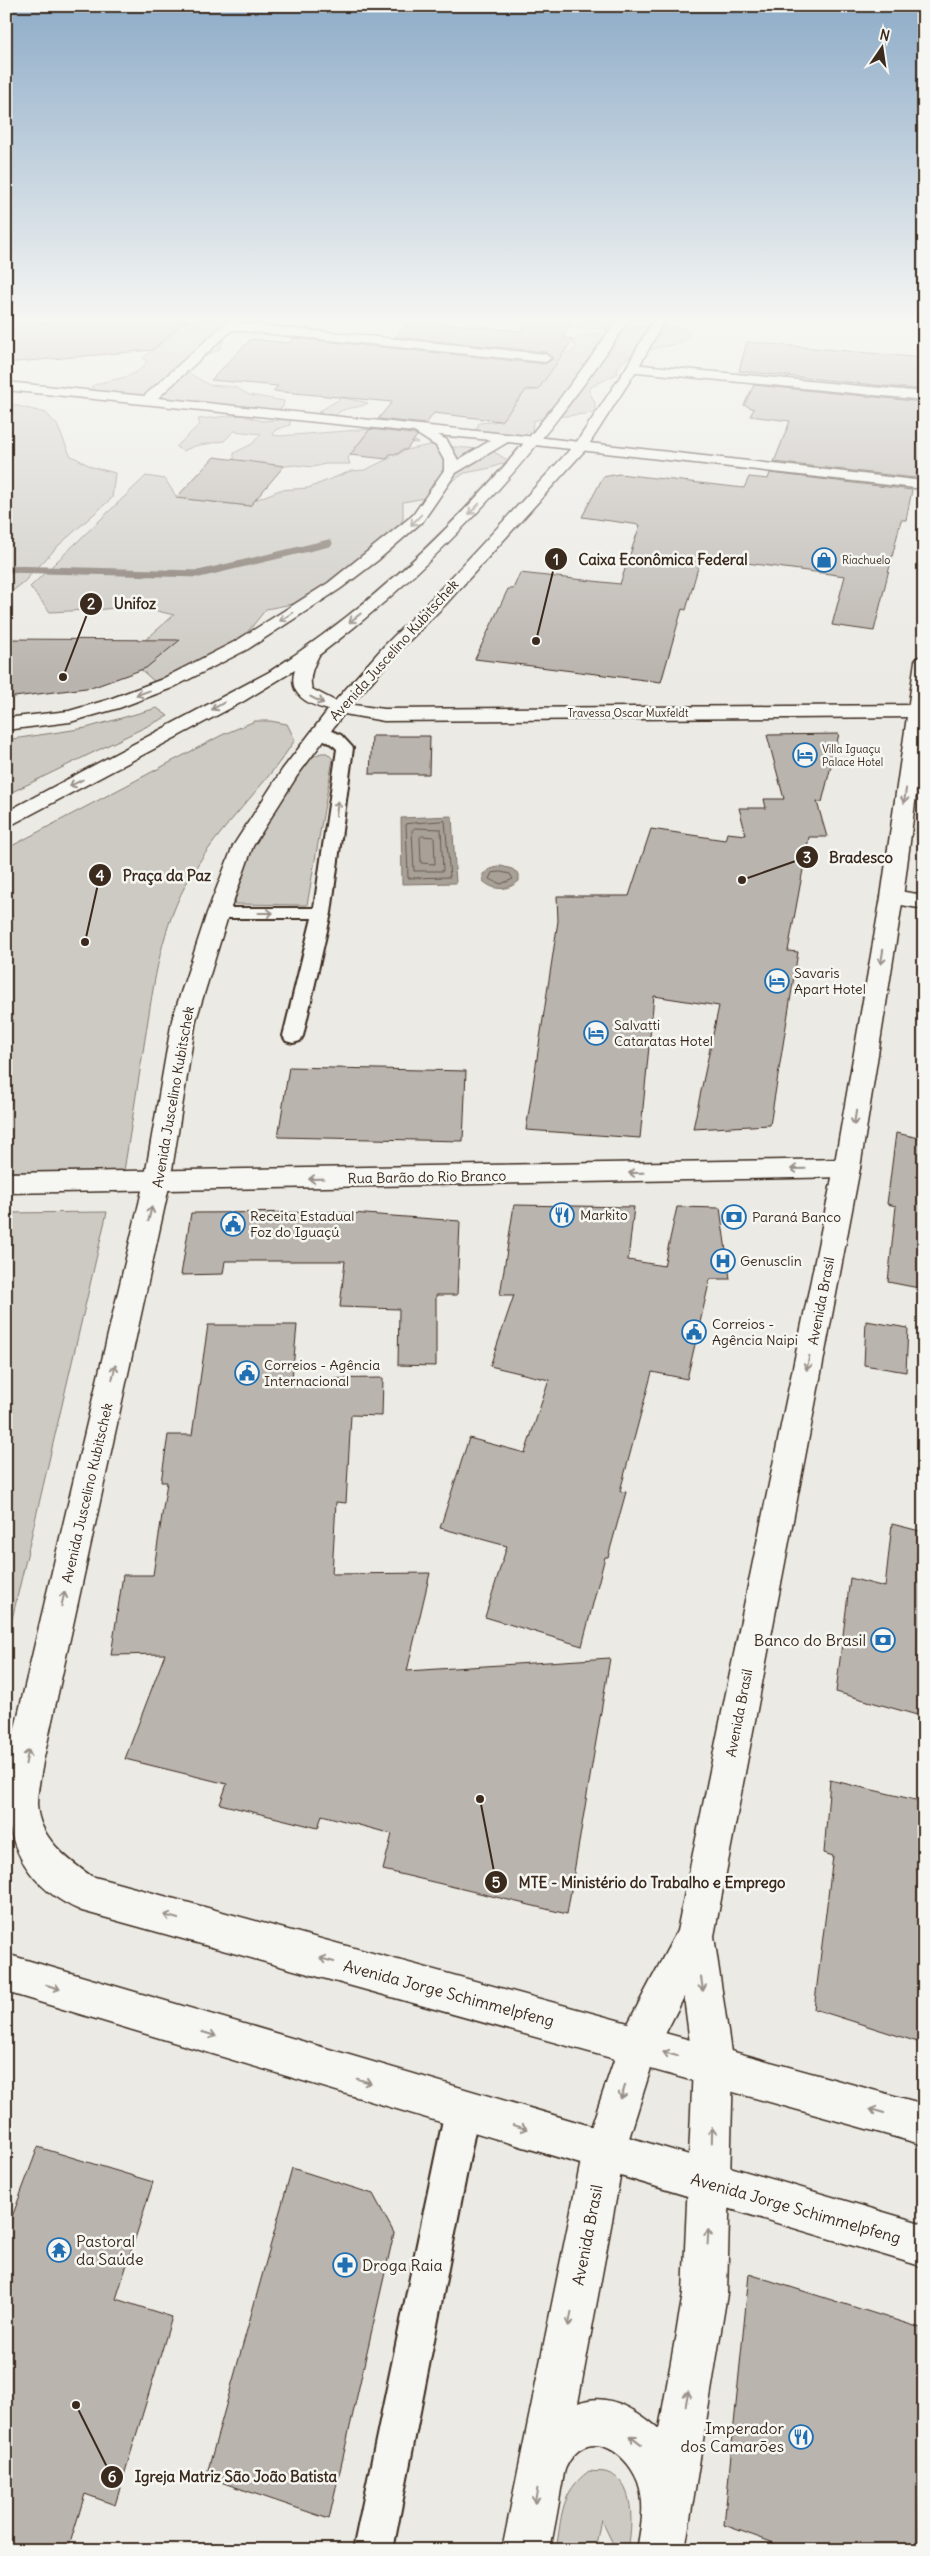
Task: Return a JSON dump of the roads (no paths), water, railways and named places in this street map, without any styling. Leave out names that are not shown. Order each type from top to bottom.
[{"type":"street","points":[[436,439],[442,443],[451,460],[451,470]]},
{"type":"street","points":[[6,724],[70,716],[113,704],[189,674],[242,646],[334,586],[403,532],[418,518],[451,470],[503,439]]},
{"type":"street","points":[[518,439],[924,484]]},
{"type":"street","name":"Avenida Juscelino Kubitschek","points":[[13,1808],[158,1182],[184,1020],[218,912],[242,846],[289,774],[340,708],[390,650],[439,601],[585,439]]},
{"type":"street","points":[[6,820],[172,733],[312,652],[403,580],[478,506],[536,441]]},
{"type":"street","name":"Travessa Oscar Muxfeldt","points":[[312,652],[300,674],[303,690],[315,700],[340,708],[384,715],[917,711]]},
{"type":"street","name":"Avenida Brasil","points":[[526,2550],[604,2151],[638,2045],[695,1936],[847,1168],[892,898],[924,661]]},
{"type":"street","points":[[892,898],[924,902]]},
{"type":"street","name":"Rua Barão do Rio Branco","points":[[6,1183],[158,1182],[847,1168]]},
{"type":"street","name":"Avenida Jorge Schimmelpfeng","points":[[13,1808],[28,1838],[49,1868],[82,1892],[924,2124]]},
{"type":"street","name":"Avenida Brasil","points":[[664,2532],[705,2294],[711,2184],[714,2066],[695,1936]]},
{"type":"street","name":"Avenida Jorge Schimmelpfeng","points":[[6,1973],[924,2246]]},
{"type":"street","points":[[543,2459],[563,2432],[589,2421],[617,2425],[642,2445],[660,2476],[664,2532]]},
{"type":"lane","points":[[293,1036],[322,913],[345,748],[336,738],[321,731]]},
{"type":"lane","points":[[218,912],[322,913]]},
{"type":"lane","points":[[373,2550],[462,2110]]},
{"type":"water","points":[[452,816],[456,883],[402,884],[401,818]]},
{"type":"water","points":[[501,866],[512,869],[519,874],[519,881],[510,887],[496,888],[483,881],[483,874],[490,869]]},
{"type":"waterway","points":[[6,569],[199,574],[329,543]]},
{"type":"place","name":"Riachuelo","points":[[824,560]]},
{"type":"place","name":"Caixa Econômica Federal","points":[[536,641]]},
{"type":"place","name":"Unifoz","points":[[63,677]]},
{"type":"place","name":"Villa Iguaçu Palace Hotel","points":[[805,755]]},
{"type":"place","name":"Bradesco","points":[[742,880]]},
{"type":"place","name":"Praça da Paz","points":[[85,942]]},
{"type":"place","name":"Savaris Apart Hotel","points":[[777,981]]},
{"type":"place","name":"Salvatti Cataratas Hotel","points":[[596,1033]]},
{"type":"place","name":"Markito","points":[[562,1215]]},
{"type":"place","name":"Paraná Banco","points":[[734,1217]]},
{"type":"place","name":"Receita Estadual Foz do Iguaçú","points":[[233,1224]]},
{"type":"place","name":"Genusclin","points":[[723,1261]]},
{"type":"place","name":"Correios - Agência Naipi","points":[[694,1332]]},
{"type":"place","name":"Correios - Agência Internacional","points":[[247,1373]]},
{"type":"place","name":"Banco do Brasil","points":[[883,1640]]},
{"type":"place","name":"MTE - Ministério do Trabalho e Emprego","points":[[480,1799]]},
{"type":"place","name":"Pastoral da Saúde","points":[[59,2250]]},
{"type":"place","name":"Droga Raia","points":[[345,2265]]},
{"type":"place","name":"Igreja Matriz São João Batista","points":[[76,2405]]},
{"type":"place","name":"Imperador dos Camarões","points":[[801,2437]]}]
